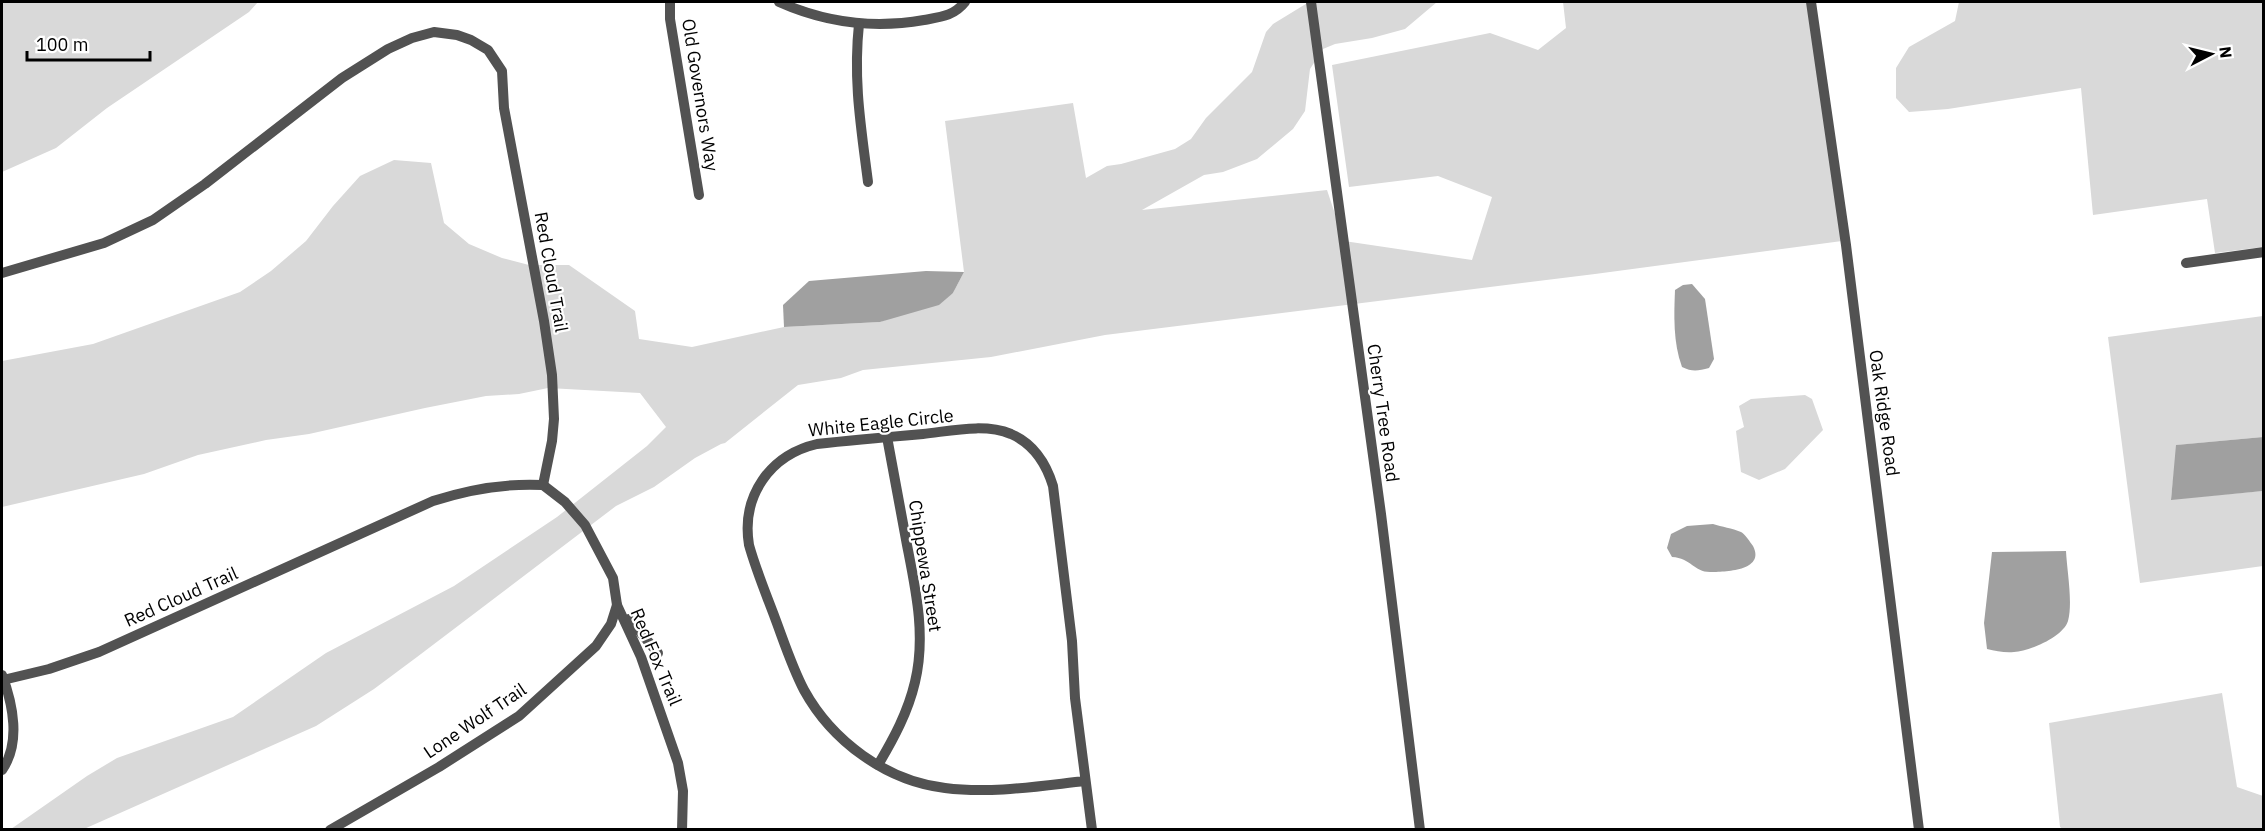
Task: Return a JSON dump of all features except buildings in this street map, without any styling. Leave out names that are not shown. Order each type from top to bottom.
[{"type":"street","name":"Old Governors Way","points":[[670,2],[670,19],[699,195]]},
{"type":"street","points":[[779,2],[818,16],[859,24],[892,25],[945,16],[955,12],[965,2]]},
{"type":"street","name":"Cherry Tree Road","points":[[1311,2],[1386,549],[1420,830]]},
{"type":"street","name":"Oak Ridge Road","points":[[1811,2],[1846,244],[1919,830]]},
{"type":"street","points":[[859,24],[855,71],[857,104],[868,182]]},
{"type":"street","name":"Red Cloud Trail","points":[[2,273],[104,243],[153,220],[205,184],[342,78],[388,49],[412,38],[434,32],[457,35],[488,50],[502,71],[504,108],[544,321],[552,375],[554,419],[543,485],[501,484],[433,501],[99,652],[49,669],[2,678]]},
{"type":"street","points":[[2186,263],[2264,252]]},
{"type":"street","name":"White Eagle Circle","points":[[1085,781],[996,790],[970,790],[928,785],[903,777],[879,765],[840,736],[818,712],[804,690],[751,554],[747,526],[752,498],[761,480],[771,468],[792,452],[817,444],[982,429],[996,430],[1023,441],[1034,450],[1044,464],[1053,486],[1072,640],[1075,698],[1092,830]]},
{"type":"street","name":"Chippewa Street","points":[[879,765],[908,705],[915,681],[920,642],[918,603],[887,437]]},
{"type":"street","name":"Red Fox Trail","points":[[543,485],[565,501],[585,525],[613,578],[617,605],[641,657],[678,763],[683,791],[682,830]]},
{"type":"street","points":[[617,605],[658,652]]},
{"type":"street","name":"Lone Wolf Trail","points":[[330,830],[439,767],[519,716],[596,646],[611,624],[617,605]]},
{"type":"street","points":[[2,678],[11,712],[13,743],[2,770]]},
{"type":"shaded area","points":[[2,2],[258,2],[249,12],[107,108],[56,148],[2,172]]},
{"type":"shaded area","points":[[1309,2],[1437,2],[1405,29],[1372,38],[1335,44],[1323,49],[1310,69],[1305,111],[1293,129],[1257,159],[1223,172],[1204,175],[1142,210],[1327,190],[1344,241],[1472,260],[1492,197],[1438,176],[1349,187],[1332,65],[1490,33],[1538,50],[1566,28],[1563,2],[1811,2],[1842,241],[1105,335],[991,357],[863,370],[841,378],[798,385],[725,443],[695,458],[654,487],[616,506],[374,689],[316,726],[84,829],[11,829],[117,758],[233,717],[326,653],[454,586],[557,517],[647,446],[666,427],[640,393],[548,388],[519,394],[486,396],[309,434],[266,440],[198,455],[144,474],[2,507],[2,361],[93,344],[240,292],[271,271],[306,241],[360,176],[394,160],[431,163],[444,223],[469,244],[502,258],[529,265],[569,265],[635,311],[639,339],[692,347],[784,327],[880,322],[953,293],[964,272],[945,121],[1073,103],[1086,178],[1107,166],[1175,149],[1191,139],[1206,118],[1252,72],[1266,32],[1273,24]]},
{"type":"shaded area","points":[[1959,2],[2263,2],[2263,247],[2215,253],[2207,199],[2093,215],[2081,88],[1948,109],[1909,112],[1896,98],[1896,68],[1909,47],[1955,21]]},
{"type":"shaded area","points":[[926,271],[964,272],[953,293],[939,305],[880,322],[784,327],[783,305],[809,281]]},
{"type":"shaded area","points":[[1692,284],[1705,299],[1714,359],[1709,368],[1695,371],[1682,367],[1677,348],[1674,309],[1675,290],[1683,285]]},
{"type":"shaded area","points":[[2263,316],[2263,437],[2177,445],[2171,499],[2263,491],[2263,566],[2140,583],[2108,337]]},
{"type":"shaded area","points":[[1805,395],[1812,399],[1823,430],[1785,469],[1759,480],[1741,472],[1736,431],[1744,427],[1739,406],[1751,399]]},
{"type":"shaded area","points":[[2263,437],[2263,491],[2171,500],[2176,445]]},
{"type":"shaded area","points":[[1713,524],[1743,533],[1753,546],[1754,561],[1742,568],[1710,572],[1700,570],[1684,560],[1672,557],[1667,548],[1671,534],[1687,526]]},
{"type":"shaded area","points":[[2066,551],[2070,605],[2065,627],[2053,638],[2021,651],[2000,652],[1987,649],[1984,623],[1992,552]]},
{"type":"shaded area","points":[[2222,693],[2237,787],[2263,796],[2263,829],[2064,830],[2060,827],[2049,723]]}]
